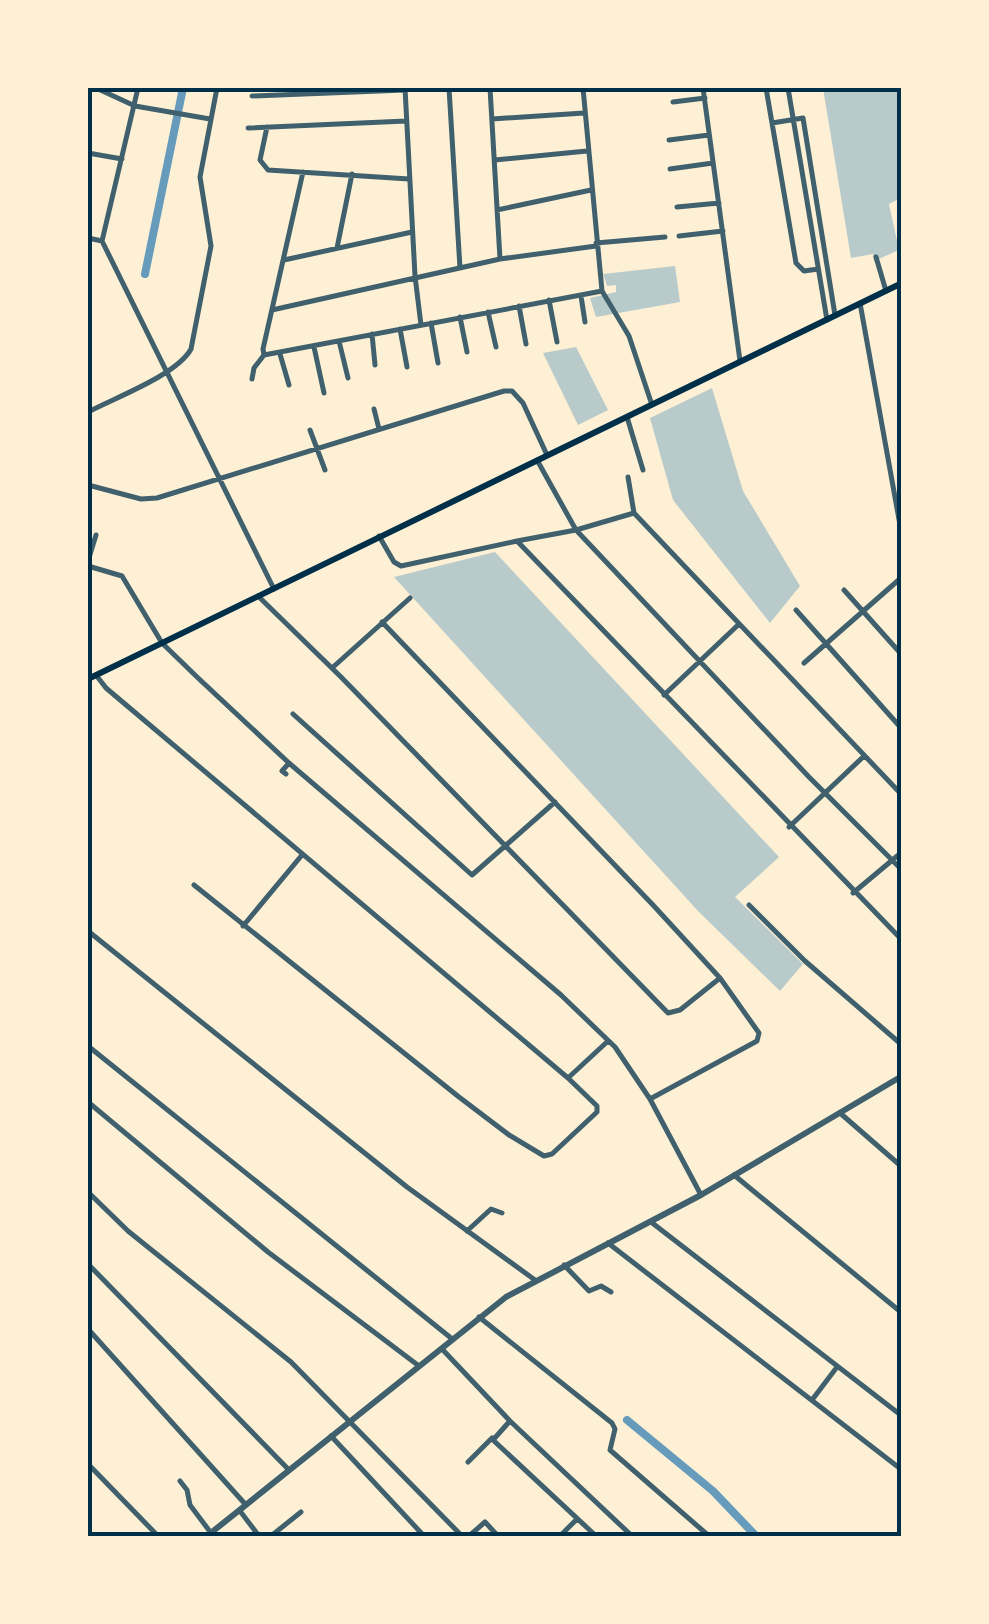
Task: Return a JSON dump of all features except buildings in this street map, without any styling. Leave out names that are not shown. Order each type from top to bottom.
[{"type":"main road","points":[[92,677],[902,283]]},
{"type":"street","points":[[96,88],[135,106],[210,119]]},
{"type":"street","points":[[138,88],[102,241],[274,588]]},
{"type":"street","points":[[88,412],[184,360],[191,349],[211,246],[200,185],[217,88]]},
{"type":"street","points":[[449,88],[460,268]]},
{"type":"street","points":[[490,88],[500,259]]},
{"type":"street","points":[[583,88],[602,292],[629,336],[652,405]]},
{"type":"street","points":[[704,88],[740,361]]},
{"type":"street","points":[[766,88],[796,263],[804,271],[828,272]]},
{"type":"street","points":[[788,88],[827,320]]},
{"type":"street","points":[[252,96],[405,89],[421,325]]},
{"type":"street","points":[[673,102],[705,98]]},
{"type":"street","points":[[492,119],[585,113]]},
{"type":"street","points":[[772,123],[803,118],[835,315]]},
{"type":"street","points":[[248,128],[406,121]]},
{"type":"street","points":[[267,127],[262,165],[268,170],[409,178]]},
{"type":"street","points":[[670,140],[710,135]]},
{"type":"street","points":[[496,160],[588,150]]},
{"type":"street","points":[[88,153],[122,159]]},
{"type":"street","points":[[670,168],[712,163]]},
{"type":"street","points":[[267,356],[272,310],[303,172]]},
{"type":"street","points":[[337,248],[352,174]]},
{"type":"street","points":[[497,210],[591,190]]},
{"type":"street","points":[[677,208],[719,204]]},
{"type":"street","points":[[679,236],[723,231]]},
{"type":"street","points":[[284,260],[412,232]]},
{"type":"street","points":[[272,310],[500,259],[665,237]]},
{"type":"street","points":[[88,238],[102,241]]},
{"type":"street","points":[[876,257],[886,291]]},
{"type":"street","points":[[252,379],[254,368],[267,356],[602,292]]},
{"type":"street","points":[[581,295],[585,322]]},
{"type":"street","points":[[550,300],[557,342]]},
{"type":"street","points":[[860,303],[902,536]]},
{"type":"street","points":[[519,306],[526,344]]},
{"type":"street","points":[[488,312],[496,347]]},
{"type":"street","points":[[460,317],[467,352]]},
{"type":"street","points":[[431,323],[438,363]]},
{"type":"street","points":[[400,329],[407,366]]},
{"type":"street","points":[[372,334],[375,365]]},
{"type":"street","points":[[339,341],[348,378]]},
{"type":"street","points":[[314,347],[324,393]]},
{"type":"street","points":[[280,354],[288,384]]},
{"type":"street","points":[[88,485],[141,499],[157,498],[512,391],[523,403],[547,455]]},
{"type":"street","points":[[374,409],[379,429]]},
{"type":"street","points":[[627,416],[643,470]]},
{"type":"street","points":[[310,430],[325,470]]},
{"type":"street","points":[[537,460],[576,530],[902,870]]},
{"type":"street","points":[[628,478],[634,513],[902,795]]},
{"type":"street","points":[[379,536],[394,562],[401,566],[576,530],[634,513]]},
{"type":"street","points":[[96,536],[88,563],[122,576],[162,643],[289,763],[561,995],[620,1053],[650,1098],[702,1195]]},
{"type":"street","points":[[516,541],[853,894],[902,940]]},
{"type":"street","points":[[804,663],[902,577]]},
{"type":"street","points":[[844,590],[902,655]]},
{"type":"street","points":[[258,596],[668,1013],[680,1010],[720,978]]},
{"type":"street","points":[[332,668],[410,598]]},
{"type":"street","points":[[796,610],[902,728]]},
{"type":"street","points":[[382,622],[720,978],[759,1033],[758,1041],[650,1098]]},
{"type":"street","points":[[664,695],[738,625]]},
{"type":"street","points":[[92,677],[568,1078],[598,1110],[552,1154],[544,1156],[496,1125],[194,885]]},
{"type":"street","points":[[293,714],[472,875],[554,802]]},
{"type":"street","points":[[789,826],[863,757]]},
{"type":"street","points":[[286,774],[282,771],[289,763]]},
{"type":"street","points":[[853,894],[902,852]]},
{"type":"street","points":[[243,926],[302,855]]},
{"type":"street","points":[[749,905],[805,961],[902,1045]]},
{"type":"street","points":[[88,931],[314,1114],[535,1280]]},
{"type":"street","points":[[568,1078],[608,1041]]},
{"type":"street","points":[[88,1046],[451,1338]]},
{"type":"street","points":[[180,1481],[187,1490],[190,1506],[209,1535],[478,1316],[535,1280],[702,1195],[902,1076]]},
{"type":"street","points":[[88,1102],[268,1252],[419,1366]]},
{"type":"street","points":[[839,1112],[902,1166]]},
{"type":"street","points":[[733,1174],[902,1313]]},
{"type":"street","points":[[88,1192],[128,1231],[292,1362],[465,1536],[484,1522],[498,1536]]},
{"type":"street","points":[[468,1231],[491,1208],[502,1213]]},
{"type":"street","points":[[650,1221],[902,1416]]},
{"type":"street","points":[[608,1242],[902,1470]]},
{"type":"street","points":[[88,1264],[289,1470]]},
{"type":"street","points":[[564,1265],[589,1291],[602,1286],[611,1292]]},
{"type":"street","points":[[478,1316],[612,1423],[615,1429],[610,1450],[709,1536]]},
{"type":"street","points":[[88,1329],[242,1508],[260,1536]]},
{"type":"street","points":[[440,1348],[632,1536]]},
{"type":"street","points":[[812,1400],[838,1367]]},
{"type":"street","points":[[468,1462],[510,1420]]},
{"type":"street","points":[[330,1436],[424,1536]]},
{"type":"street","points":[[492,1438],[596,1536]]},
{"type":"street","points":[[88,1464],[158,1536]]},
{"type":"street","points":[[272,1536],[300,1512]]},
{"type":"street","points":[[560,1536],[577,1519]]},
{"type":"shaded area","points":[[823,88],[901,88],[901,198],[889,204],[899,250],[874,261],[873,254],[851,258]]},
{"type":"shaded area","points":[[675,266],[680,302],[596,317],[590,298],[616,292],[616,285],[607,286],[603,274]]},
{"type":"shaded area","points":[[576,347],[608,410],[578,425],[543,353]]},
{"type":"shaded area","points":[[712,388],[743,491],[800,586],[770,623],[673,500],[650,418]]},
{"type":"shaded area","points":[[495,552],[779,857],[735,897],[803,964],[780,991],[698,911],[394,577]]},
{"type":"waterway","points":[[145,274],[183,88]]},
{"type":"waterway","points":[[627,1420],[713,1491],[756,1536]]}]
